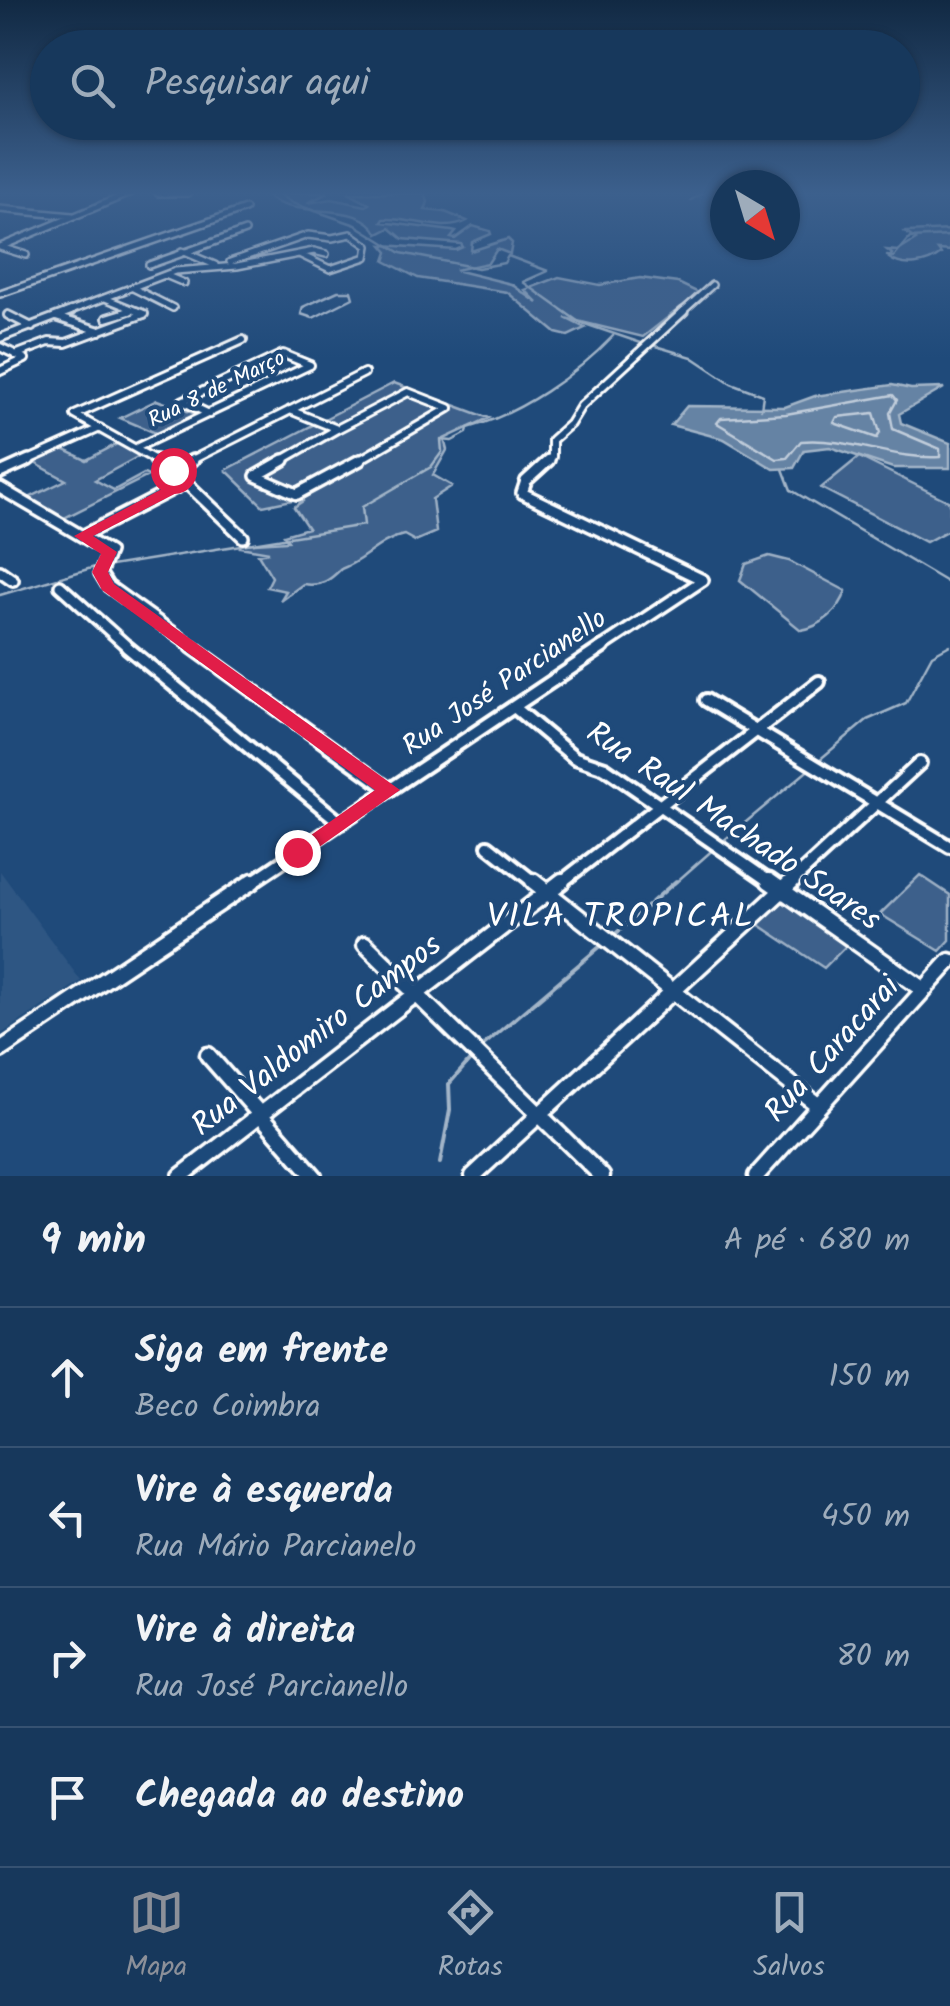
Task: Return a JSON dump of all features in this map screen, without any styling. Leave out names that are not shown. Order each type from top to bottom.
[{"type":"street","points":[[3,248],[26,255]]},
{"type":"street","points":[[0,292],[129,248]]},
{"type":"street","points":[[149,265],[192,248]]},
{"type":"street","points":[[182,251],[216,266],[270,248]]},
{"type":"street","points":[[298,254],[330,269],[366,257],[368,248]]},
{"type":"street","points":[[0,338],[186,268],[317,251],[326,254]]},
{"type":"street","points":[[166,276],[184,283]]},
{"type":"street","name":"Rua José Parcianello","points":[[0,1050],[703,580],[522,493],[526,481],[552,457],[552,440],[570,424],[581,406],[712,285]]},
{"type":"street","points":[[133,288],[173,308]]},
{"type":"street","points":[[14,354],[50,342],[66,344],[144,314],[105,298]]},
{"type":"street","points":[[107,318],[132,310]]},
{"type":"street","points":[[8,315],[32,326]]},
{"type":"street","points":[[56,317],[100,331]]},
{"type":"street","points":[[243,340],[75,415],[173,470],[243,536]]},
{"type":"street","points":[[0,348],[25,360],[0,371]]},
{"type":"street","name":"Rua 8 de Março","points":[[138,447],[209,414],[310,365],[283,354],[182,401],[209,414]]},
{"type":"street","points":[[173,470],[364,373]]},
{"type":"street","points":[[290,410],[337,429],[408,392],[450,408],[304,493],[297,494],[256,476],[337,429]]},
{"type":"street","points":[[0,473],[100,428]]},
{"type":"street","points":[[82,536],[186,482]]},
{"type":"street","points":[[0,488],[109,552],[100,578],[108,586],[390,790]]},
{"type":"street","points":[[0,571],[13,580]]},
{"type":"street","points":[[60,586],[114,636],[341,823]]},
{"type":"street","name":"Rua Valdomiro Campos","points":[[181,1176],[819,682]]},
{"type":"street","points":[[706,700],[950,847]]},
{"type":"street","name":"Rua Raul Machado Soares","points":[[514,707],[575,758],[605,768],[661,805],[924,990]]},
{"type":"street","points":[[474,1176],[920,763]]},
{"type":"street","points":[[488,846],[818,1106]]},
{"type":"street","points":[[365,944],[602,1176]]},
{"type":"street","name":"Rua Caracarai","points":[[756,1176],[950,961]]},
{"type":"street","points":[[208,1054],[314,1176]]},
{"type":"shaded area","points":[[384,248],[511,248],[510,254],[497,249],[488,263],[455,270],[511,284],[538,303],[525,290],[559,277],[600,285],[640,278],[678,283],[699,293],[643,337],[565,318],[585,328],[568,336],[556,333],[507,292],[418,278],[385,261],[388,252]]},
{"type":"shaded area","points":[[950,248],[950,251],[938,250],[941,254],[929,261],[915,264],[889,258],[892,254],[887,250]]},
{"type":"shaded area","points":[[394,383],[489,418],[444,439],[447,450],[433,475],[452,486],[432,499],[436,532],[415,541],[404,535],[395,538],[325,582],[303,584],[280,601],[286,591],[267,587],[272,577],[258,554],[269,552],[240,547],[288,541],[284,535],[308,528],[294,507],[302,498],[263,506],[226,470]]},
{"type":"shaded area","points":[[157,400],[196,414],[158,434],[120,418]]},
{"type":"shaded area","points":[[121,442],[141,455],[95,480],[114,490],[144,474],[148,476],[60,520],[27,499],[66,480],[31,461],[61,448],[86,460]]},
{"type":"shaded area","points":[[859,457],[950,502],[950,529],[926,542],[821,488]]},
{"type":"shaded area","points":[[769,556],[789,561],[846,591],[839,605],[822,621],[801,630],[740,580],[746,564]]},
{"type":"shaded area","points":[[0,871],[81,981],[0,1035]]},
{"type":"shaded area","points":[[920,875],[950,895],[950,940],[940,951],[880,914]]},
{"type":"shaded area","points":[[784,898],[849,943],[824,968],[758,924]]},
{"type":"water","points":[[892,385],[944,388],[899,414],[901,423],[950,443],[950,468],[893,468],[830,447],[804,450],[794,468],[774,469],[724,439],[671,425],[687,406],[785,407],[815,396]]},
{"type":"waterway","points":[[393,248],[401,253],[478,268],[504,263],[508,256],[548,271],[523,282],[579,322],[644,344]]},
{"type":"waterway","points":[[887,256],[894,257],[902,248]]},
{"type":"waterway","points":[[111,566],[364,525],[362,507],[431,467],[442,452],[441,440],[452,441],[467,433],[468,428],[527,403],[565,379],[613,336]]},
{"type":"waterway","points":[[652,345],[692,357],[731,383],[763,395],[761,409]]},
{"type":"waterway","points":[[783,469],[791,490],[950,584]]},
{"type":"waterway","points":[[0,595],[95,567]]},
{"type":"waterway","points":[[818,761],[867,720],[906,703],[932,655],[950,645]]},
{"type":"waterway","points":[[722,842],[812,767]]},
{"type":"waterway","points":[[674,884],[716,847]]},
{"type":"waterway","points":[[613,936],[676,881]]},
{"type":"waterway","points":[[479,1049],[602,945]]},
{"type":"waterway","points":[[440,1163],[450,1110],[449,1084],[471,1059]]},
{"type":"district","name":"VILA TROPICAL","points":[[621,918]]},
{"type":"route","points":[[173,470],[186,482],[82,536],[109,552],[100,578],[253,694],[390,790],[297,852]]}]
